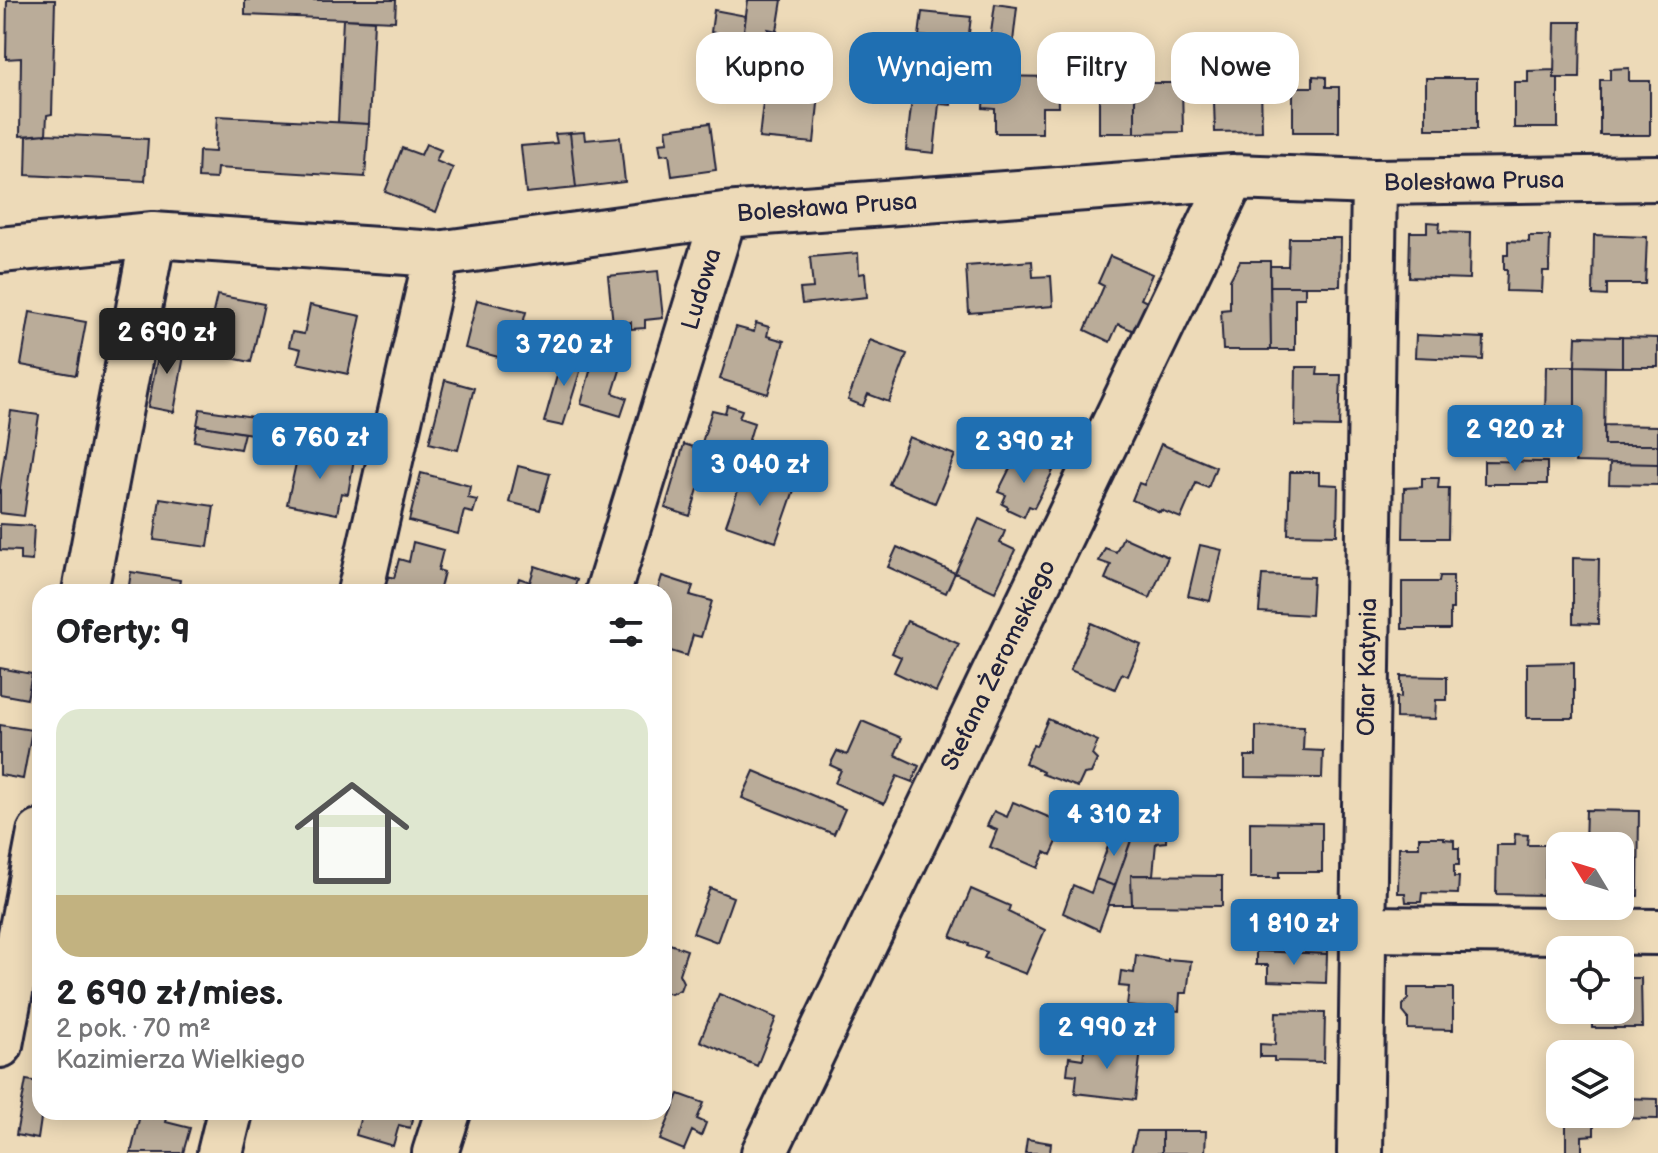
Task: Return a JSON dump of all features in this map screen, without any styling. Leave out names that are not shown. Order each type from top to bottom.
[{"type":"street","name":"Bolesława Prusa","points":[[0,250],[153,235],[437,254],[724,215],[1233,177],[1374,182],[1658,178]]},
{"type":"street","name":"Stefana Żeromskiego","points":[[764,1153],[1233,177]]},
{"type":"street","name":"Ofiar Katynia","points":[[1360,1153],[1374,182]]},
{"type":"street","name":"Ludowa","points":[[610,584],[724,215]]},
{"type":"street","points":[[87,584],[153,235]]},
{"type":"street","points":[[362,584],[437,254]]},
{"type":"street","points":[[0,1045],[32,875]]},
{"type":"street","points":[[1364,929],[1658,932]]},
{"type":"street","points":[[220,1153],[228,1120]]},
{"type":"street","points":[[435,1153],[445,1120]]},
{"type":"building","points":[[7,0],[55,0],[52,114],[47,115],[46,134],[20,136],[21,58],[6,59]]},
{"type":"building","points":[[245,0],[396,0],[395,21],[245,15]]},
{"type":"building","points":[[748,0],[782,0],[777,31],[744,32]]},
{"type":"building","points":[[995,4],[1017,7],[1014,32],[991,32]]},
{"type":"building","points":[[714,10],[746,16],[744,32],[711,32]]},
{"type":"building","points":[[922,12],[971,17],[969,32],[920,32]]},
{"type":"building","points":[[343,19],[374,21],[369,124],[338,122]]},
{"type":"building","points":[[1555,22],[1581,22],[1580,78],[1554,78]]},
{"type":"building","points":[[1629,68],[1629,81],[1650,81],[1650,135],[1600,135],[1600,80],[1610,80],[1610,69]]},
{"type":"building","points":[[1554,70],[1554,78],[1558,78],[1558,128],[1514,128],[1514,82],[1528,82],[1528,71]]},
{"type":"building","points":[[1021,76],[1037,77],[1037,104],[1058,104],[1058,107],[1042,107],[1042,133],[995,133],[995,109],[983,108],[983,104],[1021,104]]},
{"type":"building","points":[[1313,76],[1326,77],[1326,87],[1339,87],[1339,132],[1293,132],[1293,104],[1299,104],[1299,87],[1313,87]]},
{"type":"building","points":[[1426,78],[1477,78],[1477,129],[1426,129]]},
{"type":"building","points":[[1155,83],[1171,83],[1171,104],[1182,104],[1183,132],[1135,133],[1135,104],[1155,104]]},
{"type":"building","points":[[763,104],[818,104],[814,143],[759,138]]},
{"type":"building","points":[[911,104],[939,104],[934,153],[906,150]]},
{"type":"building","points":[[1099,104],[1135,104],[1135,133],[1099,133]]},
{"type":"building","points":[[1214,104],[1261,104],[1262,131],[1215,132]]},
{"type":"building","points":[[217,116],[369,124],[365,177],[217,168],[216,179],[198,178],[199,151],[215,152]]},
{"type":"building","points":[[710,123],[716,170],[672,176],[669,154],[661,155],[659,143],[668,142],[666,129]]},
{"type":"building","points":[[584,132],[585,140],[620,137],[625,182],[576,188],[570,133]]},
{"type":"building","points":[[570,133],[576,188],[526,193],[521,146],[557,143],[555,134]]},
{"type":"building","points":[[46,134],[148,139],[145,181],[26,175],[27,136]]},
{"type":"building","points":[[426,144],[441,150],[436,161],[453,168],[436,212],[385,192],[402,148],[421,155]]},
{"type":"building","points":[[1427,222],[1440,223],[1439,232],[1470,233],[1469,279],[1409,277],[1410,232],[1427,232]]},
{"type":"building","points":[[1594,235],[1647,237],[1645,284],[1607,284],[1607,296],[1593,295]]},
{"type":"building","points":[[1529,236],[1550,236],[1549,271],[1543,271],[1542,292],[1506,291],[1504,255],[1508,255],[1508,241],[1529,242]]},
{"type":"building","points":[[1289,238],[1341,238],[1340,286],[1270,286],[1270,266],[1288,266]]},
{"type":"building","points":[[858,253],[859,274],[865,273],[867,297],[802,304],[800,289],[813,288],[810,257]]},
{"type":"building","points":[[1110,256],[1152,274],[1141,299],[1147,302],[1134,331],[1118,324],[1110,342],[1085,330],[1104,286],[1098,283]]},
{"type":"building","points":[[1032,261],[1033,277],[1051,276],[1053,306],[969,313],[966,266]]},
{"type":"building","points":[[1240,261],[1270,261],[1271,350],[1223,350],[1221,310],[1230,309],[1230,280]]},
{"type":"building","points":[[658,271],[663,318],[645,320],[645,328],[631,329],[631,322],[613,324],[608,276]]},
{"type":"building","points":[[1270,286],[1305,286],[1305,298],[1295,298],[1295,350],[1271,350]]},
{"type":"building","points":[[217,295],[264,304],[251,362],[196,351],[203,315],[212,317]]},
{"type":"building","points":[[477,300],[526,312],[513,361],[465,348]]},
{"type":"building","points":[[310,305],[361,316],[348,374],[297,363],[301,349],[289,346],[292,332],[304,334]]},
{"type":"building","points":[[30,312],[86,322],[76,375],[21,365]]},
{"type":"building","points":[[756,323],[769,327],[767,336],[784,341],[768,394],[720,379],[736,327],[754,332]]},
{"type":"building","points":[[1416,335],[1484,338],[1483,360],[1415,357]]},
{"type":"building","points":[[1576,336],[1622,337],[1622,367],[1575,366]]},
{"type":"building","points":[[1622,337],[1658,338],[1658,367],[1622,367]]},
{"type":"building","points":[[161,340],[186,344],[174,412],[148,407]]},
{"type":"building","points":[[870,340],[907,354],[889,402],[868,394],[863,406],[848,400]]},
{"type":"building","points":[[597,346],[625,354],[613,393],[627,398],[621,416],[581,404]]},
{"type":"building","points":[[564,351],[585,356],[563,426],[544,422]]},
{"type":"building","points":[[1546,366],[1575,366],[1575,420],[1545,420]]},
{"type":"building","points":[[1575,366],[1605,367],[1604,445],[1658,445],[1658,464],[1575,462]]},
{"type":"building","points":[[1296,367],[1318,367],[1317,375],[1341,375],[1339,427],[1295,426]]},
{"type":"building","points":[[445,380],[474,388],[458,450],[429,443]]},
{"type":"building","points":[[727,405],[742,410],[739,418],[754,423],[746,463],[700,449],[712,410],[725,413]]},
{"type":"building","points":[[200,409],[260,418],[258,435],[197,425]]},
{"type":"building","points":[[11,411],[39,415],[24,516],[0,513],[0,487]]},
{"type":"building","points":[[197,425],[244,433],[240,449],[194,441]]},
{"type":"building","points":[[1604,425],[1658,426],[1658,445],[1604,445]]},
{"type":"building","points":[[909,437],[955,455],[935,503],[889,484]]},
{"type":"building","points":[[684,444],[709,452],[690,516],[665,508]]},
{"type":"building","points":[[1161,444],[1216,467],[1208,488],[1196,483],[1181,518],[1132,500],[1139,483],[1144,485]]},
{"type":"building","points":[[299,450],[354,459],[348,494],[341,493],[337,514],[287,504]]},
{"type":"building","points":[[1017,454],[1053,471],[1034,508],[1029,506],[1024,517],[1007,509],[1002,504],[1006,495],[998,492]]},
{"type":"building","points":[[1484,461],[1547,462],[1547,484],[1484,484]]},
{"type":"building","points":[[1610,463],[1658,464],[1658,485],[1609,484]]},
{"type":"building","points":[[518,466],[550,474],[540,510],[509,502]]},
{"type":"building","points":[[1290,472],[1319,472],[1319,484],[1338,485],[1337,535],[1288,534]]},
{"type":"building","points":[[421,473],[470,486],[468,498],[477,500],[473,513],[464,511],[458,534],[409,521]]},
{"type":"building","points":[[744,473],[794,490],[776,542],[726,525]]},
{"type":"building","points":[[1422,478],[1439,478],[1438,488],[1449,488],[1448,538],[1403,538],[1404,488],[1422,487]]},
{"type":"building","points":[[160,498],[214,506],[208,547],[154,540]]},
{"type":"building","points":[[979,519],[1005,531],[1000,543],[1015,550],[995,592],[955,573]]},
{"type":"building","points":[[0,524],[34,526],[32,561],[20,560],[20,551],[0,550]]},
{"type":"building","points":[[1123,537],[1168,557],[1150,598],[1105,579],[1111,565],[1099,561],[1105,548],[1116,552]]},
{"type":"building","points":[[413,542],[443,550],[438,570],[444,572],[441,584],[382,584],[385,575],[394,578],[399,559],[409,562]]},
{"type":"building","points":[[1200,545],[1222,550],[1210,601],[1188,596]]},
{"type":"building","points":[[897,547],[955,573],[946,593],[888,567]]},
{"type":"building","points":[[1573,558],[1599,559],[1598,624],[1573,623]]},
{"type":"building","points":[[535,566],[577,580],[576,584],[517,584],[519,578],[530,582]]},
{"type":"building","points":[[131,572],[180,580],[179,584],[129,584]]},
{"type":"building","points":[[1262,575],[1313,577],[1311,615],[1259,612]]},
{"type":"building","points":[[662,576],[693,586],[690,595],[712,601],[701,637],[693,635],[687,656],[672,651],[672,584],[660,584]]},
{"type":"building","points":[[1440,576],[1453,576],[1450,629],[1402,629],[1402,582],[1439,582]]},
{"type":"building","points":[[907,621],[959,644],[936,692],[894,672],[901,657],[892,653]]},
{"type":"building","points":[[1091,623],[1141,645],[1128,676],[1122,673],[1115,689],[1070,670]]},
{"type":"building","points":[[1574,662],[1574,718],[1527,718],[1527,663]]},
{"type":"building","points":[[0,668],[32,674],[27,699],[0,694]]},
{"type":"building","points":[[1401,676],[1447,677],[1447,700],[1436,700],[1435,719],[1396,718],[1396,697],[1401,698]]},
{"type":"building","points":[[1048,719],[1098,741],[1092,755],[1097,760],[1091,773],[1084,774],[1078,787],[1042,774],[1025,763]]},
{"type":"building","points":[[862,721],[902,738],[895,755],[919,766],[912,782],[897,776],[884,804],[835,783],[841,770],[830,765],[837,751],[847,755]]},
{"type":"building","points":[[0,725],[32,730],[23,779],[0,775]]},
{"type":"building","points":[[1256,726],[1304,727],[1303,750],[1323,751],[1322,778],[1245,777],[1245,756],[1256,756]]},
{"type":"building","points":[[754,771],[845,809],[834,834],[742,798]]},
{"type":"building","points":[[1013,802],[1065,824],[1051,855],[1045,852],[1038,868],[990,847],[997,830],[987,826],[994,811],[1007,817]]},
{"type":"building","points":[[1145,802],[1167,802],[1166,842],[1156,843],[1153,875],[1131,875],[1132,905],[1108,905]]},
{"type":"building","points":[[1586,810],[1639,811],[1638,896],[1634,896],[1634,832],[1585,832]]},
{"type":"building","points":[[1250,822],[1322,823],[1322,872],[1279,872],[1279,878],[1250,878]]},
{"type":"building","points":[[1114,830],[1132,837],[1115,886],[1096,879]]},
{"type":"building","points":[[1515,834],[1528,835],[1527,845],[1546,845],[1545,895],[1496,894],[1497,845],[1514,845]]},
{"type":"building","points":[[1419,837],[1454,840],[1454,848],[1459,848],[1459,865],[1454,865],[1454,877],[1459,877],[1458,894],[1422,893],[1421,902],[1406,902],[1405,893],[1398,893],[1399,847],[1419,847]]},
{"type":"building","points":[[1131,875],[1222,876],[1222,906],[1132,905]]},
{"type":"building","points":[[1096,879],[1115,886],[1099,930],[1063,913],[1073,885],[1091,893]]},
{"type":"building","points":[[710,888],[733,897],[717,942],[693,933]]},
{"type":"building","points":[[971,889],[1010,906],[1008,912],[1045,930],[1026,974],[984,958],[987,952],[951,937]]},
{"type":"building","points":[[1269,922],[1327,923],[1327,954],[1256,951],[1257,937],[1269,937]]},
{"type":"building","points":[[672,945],[687,950],[679,974],[683,982],[680,990],[672,994]]},
{"type":"building","points":[[1256,951],[1327,954],[1326,983],[1268,981],[1268,965],[1256,965]]},
{"type":"building","points":[[1136,955],[1168,961],[1191,961],[1187,993],[1180,993],[1179,1011],[1127,1006],[1129,987],[1119,986],[1121,971],[1134,973]]},
{"type":"building","points":[[1634,978],[1641,978],[1642,1028],[1592,1028],[1592,1024],[1634,1024]]},
{"type":"building","points":[[1408,988],[1453,988],[1453,1030],[1408,1029],[1403,1005],[1408,999]]},
{"type":"building","points":[[719,994],[776,1018],[757,1066],[700,1041]]},
{"type":"building","points":[[1276,1012],[1325,1013],[1324,1062],[1274,1061],[1274,1057],[1260,1057],[1260,1044],[1275,1045]]},
{"type":"building","points":[[1085,1042],[1141,1049],[1135,1100],[1075,1093],[1077,1075],[1067,1074],[1069,1057],[1083,1059]]},
{"type":"building","points":[[26,1080],[32,1081],[32,1120],[41,1120],[38,1139],[16,1135]]},
{"type":"building","points":[[679,1094],[704,1103],[697,1119],[706,1123],[701,1136],[692,1131],[684,1150],[660,1140],[668,1120],[672,1120]]},
{"type":"building","points":[[1634,1098],[1658,1099],[1658,1119],[1634,1119]]},
{"type":"building","points":[[139,1120],[167,1120],[190,1128],[183,1153],[131,1153]]},
{"type":"building","points":[[360,1120],[412,1120],[410,1128],[399,1125],[393,1146],[356,1135]]},
{"type":"building","points":[[1566,1128],[1594,1128],[1594,1135],[1582,1136],[1582,1153],[1566,1153]]},
{"type":"building","points":[[1137,1131],[1162,1131],[1162,1153],[1131,1153]]},
{"type":"building","points":[[1162,1131],[1206,1131],[1205,1153],[1162,1153]]},
{"type":"building","points":[[1027,1139],[1051,1143],[1050,1153],[1025,1153]]}]
